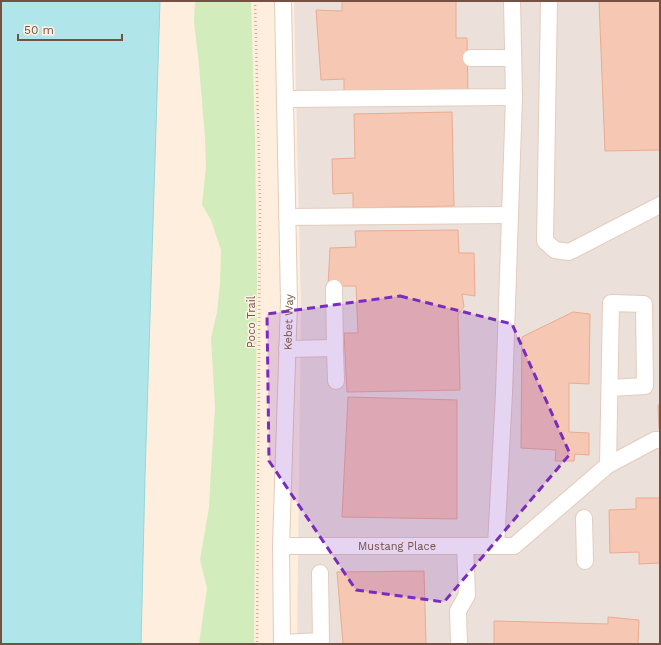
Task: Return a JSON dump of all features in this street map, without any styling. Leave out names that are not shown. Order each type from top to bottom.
[{"type":"street","name":"Kebet Way","points":[[282,643],[281,546],[289,301],[283,1]]},
{"type":"street","points":[[496,546],[504,393],[514,97],[512,1]]},
{"type":"street","points":[[549,1],[545,241],[555,250],[569,252],[660,205]]},
{"type":"street","points":[[471,58],[513,58]]},
{"type":"street","points":[[285,99],[514,97]]},
{"type":"street","points":[[287,217],[510,215]]},
{"type":"street","points":[[334,288],[336,381]]},
{"type":"street","points":[[610,388],[645,386],[644,304],[611,303],[608,465],[655,440],[660,440]]},
{"type":"street","points":[[287,349],[335,348]]},
{"type":"street","name":"Mustang Place","points":[[281,546],[514,546],[608,465]]},
{"type":"street","points":[[584,518],[585,561]]},
{"type":"street","points":[[459,644],[458,611],[467,595],[465,546]]},
{"type":"street","points":[[282,643],[321,641],[320,573]]},
{"type":"path","name":"Poco Trail","points":[[255,1],[260,201],[257,644]]},
{"type":"highlighted area","points":[[400,296],[512,324],[570,454],[444,602],[356,590],[269,461],[267,314]]},
{"type":"shaded area","points":[[294,1],[660,1],[660,644],[297,644],[301,311]]},
{"type":"green space","points":[[195,1],[251,1],[257,279],[254,644],[199,644],[207,588],[200,560],[209,507],[215,408],[211,338],[217,312],[221,250],[211,220],[202,205],[206,166],[199,65],[194,22]]},
{"type":"water","points":[[1,1],[160,1],[141,644],[1,644]]},
{"type":"building","points":[[342,1],[456,1],[456,38],[467,38],[468,95],[344,96],[344,79],[321,80],[316,10],[342,11]]},
{"type":"building","points":[[599,1],[660,1],[660,150],[605,151]]},
{"type":"building","points":[[452,112],[454,206],[353,208],[353,193],[333,194],[332,159],[355,158],[354,114]]},
{"type":"building","points":[[458,230],[459,253],[474,253],[475,296],[462,294],[464,307],[458,314],[460,390],[347,392],[344,333],[358,333],[356,286],[328,286],[330,248],[356,247],[355,231]]},
{"type":"building","points":[[573,312],[590,314],[589,384],[569,383],[569,432],[589,433],[589,455],[575,454],[574,461],[555,461],[556,450],[521,448],[522,337]]},
{"type":"building","points":[[348,397],[457,400],[457,519],[342,517]]},
{"type":"building","points":[[660,404],[660,429],[659,429],[658,405]]},
{"type":"building","points":[[636,498],[660,498],[660,563],[639,564],[639,552],[610,553],[609,510],[636,509]]},
{"type":"building","points":[[424,571],[426,644],[343,644],[337,572]]},
{"type":"building","points":[[608,617],[639,620],[638,644],[494,644],[494,621],[608,624]]}]
